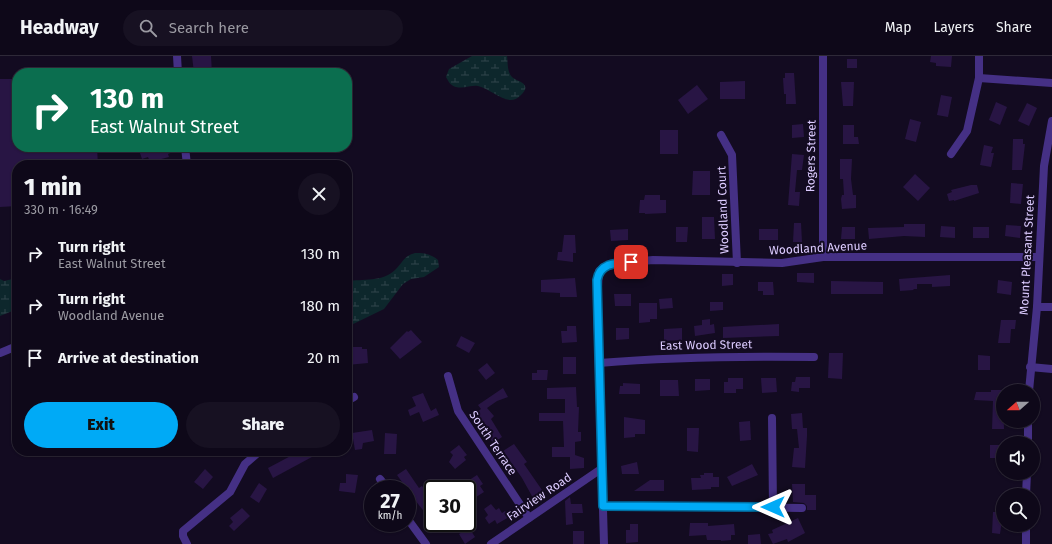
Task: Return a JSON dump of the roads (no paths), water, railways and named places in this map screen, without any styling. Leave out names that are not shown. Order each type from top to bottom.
[{"type":"street","points":[[177,56],[178,68]]},
{"type":"street","name":"Rogers Street","points":[[823,56],[823,257]]},
{"type":"street","points":[[951,154],[967,131],[979,78],[979,56]]},
{"type":"street","points":[[979,78],[1052,83]]},
{"type":"street","name":"Mount Pleasant Street","points":[[1029,384],[1037,307],[1044,166],[1052,121]]},
{"type":"street","name":"Woodland Court","points":[[721,135],[732,155],[737,263]]},
{"type":"street","name":"Woodland Avenue","points":[[599,363],[597,280],[601,270],[604,267],[620,262],[653,260],[782,263],[823,257],[1039,257]]},
{"type":"street","points":[[1037,307],[1052,307]]},
{"type":"street","points":[[0,353],[12,348]]},
{"type":"street","name":"East Wood Street","points":[[599,363],[724,356],[814,357]]},
{"type":"street","points":[[599,363],[604,544]]},
{"type":"street","points":[[1030,367],[1052,369]]},
{"type":"street","name":"South Terrace","points":[[448,376],[458,411],[529,518]]},
{"type":"street","points":[[772,418],[773,507]]},
{"type":"street","points":[[187,544],[183,533],[195,520],[230,492],[245,464],[254,456]]},
{"type":"street","name":"Fairview Road","points":[[491,544],[601,469]]},
{"type":"street","points":[[603,506],[802,508]]},
{"type":"street","points":[[416,530],[426,544]]},
{"type":"street","points":[[1026,532],[1026,544]]}]
